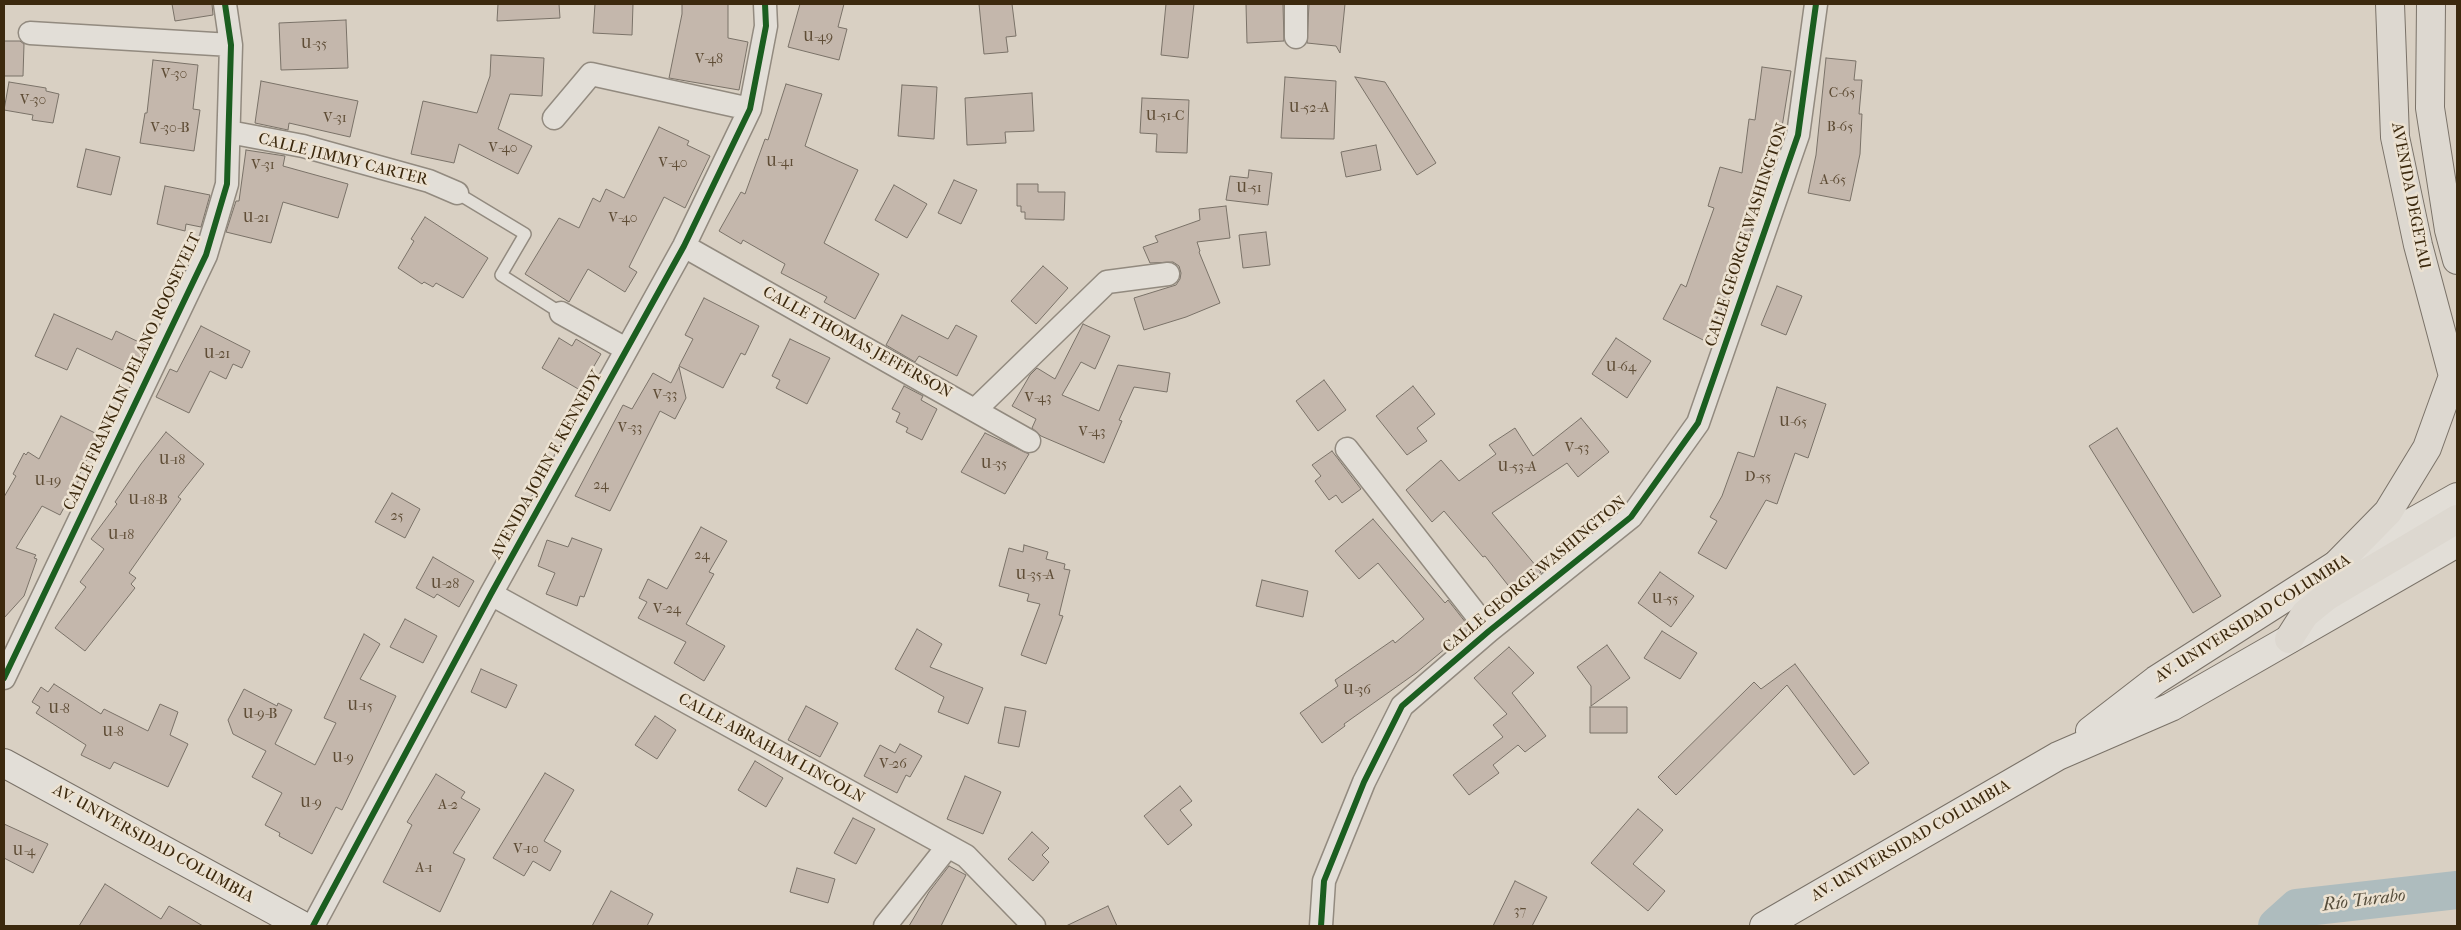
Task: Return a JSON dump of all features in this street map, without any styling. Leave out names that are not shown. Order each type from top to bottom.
[{"type":"main road","name":"AVENIDA DEGETAU","points":[[2390,4],[2395,137],[2418,245],[2455,380]]},
{"type":"main road","name":"AVENIDA DEGETAU","points":[[2431,4],[2430,108],[2449,230],[2457,260]]},
{"type":"main road","points":[[2336,565],[2388,512],[2428,448],[2455,380]]},
{"type":"main road","name":"AV. UNIVERSIDAD COLUMBIA","points":[[2058,756],[2156,680],[2336,565],[2457,497]]},
{"type":"main road","points":[[2289,639],[2305,614],[2326,597],[2457,519]]},
{"type":"main road","name":"AV. UNIVERSIDAD COLUMBIA","points":[[1764,926],[2058,756],[2171,707],[2457,543]]},
{"type":"main road","name":"AV. UNIVERSIDAD COLUMBIA","points":[[4,763],[303,926]]},
{"type":"street","name":"CALLE FRANKLIN DELANO ROOSEVELT","points":[[4,678],[206,255],[227,184],[231,45],[225,4]]},
{"type":"street","name":"AVENIDA JOHN F. KENNEDY","points":[[313,926],[491,594],[684,246],[750,109],[766,26],[765,4]]},
{"type":"street","points":[[1296,4],[1296,37]]},
{"type":"street","name":"CALLE GEORGE WASHINGTON","points":[[1321,926],[1324,881],[1364,782],[1402,706],[1489,631],[1631,517],[1698,423],[1798,135],[1816,4]]},
{"type":"street","points":[[30,33],[231,45]]},
{"type":"street","points":[[554,118],[592,74],[750,109]]},
{"type":"street","name":"CALLE JIMMY CARTER","points":[[228,132],[303,146],[429,181],[457,193]]},
{"type":"street","name":"CALLE THOMAS JEFFERSON","points":[[684,246],[1029,440]]},
{"type":"street","points":[[976,409],[1108,282],[1168,274]]},
{"type":"street","points":[[561,313],[626,349]]},
{"type":"street","points":[[1347,449],[1489,631]]},
{"type":"street","name":"CALLE ABRAHAM LINCOLN","points":[[491,594],[966,856],[1034,926]]},
{"type":"street","points":[[885,926],[948,846]]},
{"type":"lane","points":[[457,193],[525,234],[501,275],[561,313]]},
{"type":"building","points":[[172,4],[212,4],[213,15],[175,21]]},
{"type":"building","points":[[498,4],[559,4],[560,18],[497,21]]},
{"type":"building","points":[[595,4],[633,4],[632,35],[593,33]]},
{"type":"building","points":[[682,4],[728,4],[728,38],[748,42],[739,90],[669,78],[682,14]]},
{"type":"building","points":[[800,4],[844,4],[838,27],[847,29],[839,60],[788,47]]},
{"type":"building","points":[[979,4],[1012,4],[1016,36],[1006,37],[1008,52],[984,54]]},
{"type":"building","points":[[1166,4],[1194,4],[1188,58],[1161,55]]},
{"type":"building","points":[[1246,4],[1283,4],[1284,41],[1247,43]]},
{"type":"building","points":[[1309,4],[1345,4],[1340,53],[1336,46],[1307,43]]},
{"type":"building","points":[[346,20],[348,68],[281,70],[279,23]]},
{"type":"building","points":[[4,41],[20,41],[24,44],[23,76],[4,76]]},
{"type":"building","points":[[491,55],[544,58],[542,96],[510,94],[498,129],[532,146],[518,174],[459,144],[454,163],[411,154],[423,101],[477,113],[490,76]]},
{"type":"building","points":[[1826,58],[1856,61],[1854,80],[1862,80],[1859,114],[1862,114],[1860,154],[1850,201],[1808,193],[1816,155]]},
{"type":"building","points":[[153,60],[198,65],[193,109],[200,110],[194,151],[140,143],[145,113],[147,113]]},
{"type":"building","points":[[1762,67],[1791,71],[1778,152],[1775,162],[1768,161],[1749,223],[1753,225],[1729,295],[1705,341],[1663,319],[1681,284],[1686,287],[1714,208],[1708,206],[1720,167],[1742,173],[1749,119],[1755,120]]},
{"type":"building","points":[[1285,77],[1336,81],[1334,139],[1281,138]]},
{"type":"building","points":[[1355,77],[1385,82],[1436,163],[1417,175]]},
{"type":"building","points":[[261,81],[358,101],[350,137],[289,123],[288,130],[255,123]]},
{"type":"building","points":[[9,82],[46,88],[46,91],[59,94],[53,123],[32,120],[33,115],[4,110]]},
{"type":"building","points":[[786,84],[822,94],[805,146],[858,170],[824,243],[879,274],[855,319],[824,302],[827,297],[781,273],[785,264],[743,240],[741,244],[719,231],[741,192],[745,194],[765,139],[768,140]]},
{"type":"building","points":[[902,85],[937,87],[934,139],[898,136]]},
{"type":"building","points":[[1032,93],[1034,131],[1005,132],[1006,143],[967,145],[965,98]]},
{"type":"building","points":[[1142,98],[1189,100],[1187,153],[1156,152],[1157,134],[1140,133]]},
{"type":"building","points":[[659,127],[689,141],[687,145],[710,156],[685,208],[664,197],[629,267],[637,272],[625,292],[588,269],[569,302],[525,274],[559,218],[579,228],[593,198],[600,202],[606,189],[624,198]]},
{"type":"building","points":[[1376,145],[1381,170],[1346,177],[1341,152]]},
{"type":"building","points":[[86,149],[120,157],[111,195],[77,187]]},
{"type":"building","points":[[246,150],[285,156],[283,166],[348,184],[338,218],[283,202],[271,243],[226,232],[236,201],[239,201]]},
{"type":"building","points":[[1249,170],[1272,173],[1268,205],[1226,200],[1230,176],[1248,178]]},
{"type":"building","points":[[954,180],[977,190],[961,224],[938,213]]},
{"type":"building","points":[[1017,184],[1038,184],[1038,192],[1065,192],[1064,220],[1025,219],[1025,212],[1021,212],[1021,206],[1017,206]]},
{"type":"building","points":[[894,185],[927,204],[907,238],[875,220]]},
{"type":"building","points":[[165,186],[210,195],[201,227],[186,224],[185,231],[157,224]]},
{"type":"building","points":[[1226,206],[1230,238],[1197,242],[1199,252],[1220,303],[1186,317],[1144,330],[1134,298],[1176,285],[1181,273],[1179,266],[1173,262],[1150,263],[1143,247],[1158,242],[1155,236],[1200,220],[1199,209]]},
{"type":"building","points":[[425,217],[488,258],[463,298],[436,283],[433,287],[424,282],[422,284],[398,268],[414,241],[411,239]]},
{"type":"building","points":[[1266,232],[1270,265],[1243,268],[1239,235]]},
{"type":"building","points":[[1043,266],[1068,288],[1036,324],[1011,301]]},
{"type":"building","points":[[1777,286],[1802,296],[1786,335],[1761,325]]},
{"type":"building","points":[[704,298],[759,326],[745,355],[741,353],[723,388],[679,366],[693,339],[685,335]]},
{"type":"building","points":[[54,314],[112,340],[116,331],[145,345],[131,374],[77,348],[67,370],[35,356]]},
{"type":"building","points":[[902,315],[948,339],[956,325],[977,336],[957,376],[919,356],[915,362],[886,345]]},
{"type":"building","points":[[1083,324],[1110,336],[1095,369],[1081,362],[1062,395],[1099,411],[1118,365],[1170,373],[1167,392],[1134,387],[1119,420],[1122,421],[1104,463],[1041,436],[1032,428],[1036,419],[1012,406],[1030,375],[1037,368],[1055,379]]},
{"type":"building","points":[[201,326],[250,351],[242,368],[233,364],[226,379],[210,371],[189,413],[156,397],[170,369],[177,372]]},
{"type":"building","points":[[559,338],[572,346],[576,339],[601,354],[580,390],[542,368]]},
{"type":"building","points":[[1616,338],[1651,361],[1627,398],[1592,374]]},
{"type":"building","points":[[790,339],[830,358],[807,404],[776,388],[780,380],[772,376]]},
{"type":"building","points":[[679,367],[686,398],[675,419],[660,411],[610,511],[575,496],[623,405],[632,409],[653,373],[671,383]]},
{"type":"building","points":[[1324,380],[1346,410],[1318,431],[1296,401]]},
{"type":"building","points":[[904,386],[923,396],[921,400],[937,409],[922,440],[906,432],[908,428],[896,422],[900,413],[892,409]]},
{"type":"building","points":[[1413,386],[1435,414],[1417,428],[1427,441],[1407,455],[1376,416]]},
{"type":"building","points":[[1777,387],[1826,404],[1808,458],[1795,453],[1777,504],[1766,500],[1726,569],[1698,553],[1717,521],[1710,517],[1722,496],[1738,452],[1754,457]]},
{"type":"building","points":[[61,416],[99,435],[77,479],[79,480],[60,515],[42,506],[16,548],[36,555],[34,558],[37,559],[24,596],[4,618],[4,497],[16,476],[13,474],[24,453],[26,455],[28,452],[39,459]]},
{"type":"building","points":[[1581,418],[1609,452],[1578,477],[1567,463],[1492,513],[1541,572],[1515,594],[1485,556],[1483,557],[1444,511],[1432,522],[1406,490],[1441,460],[1459,481],[1496,454],[1489,445],[1515,428],[1533,456]]},
{"type":"building","points":[[2117,428],[2221,596],[2193,613],[2089,446]]},
{"type":"building","points":[[166,432],[204,464],[178,497],[181,499],[129,573],[136,578],[131,584],[135,588],[85,651],[55,628],[86,587],[80,582],[104,549],[91,539],[117,504],[115,502],[141,464]]},
{"type":"building","points":[[985,433],[1029,454],[1005,494],[961,472]]},
{"type":"building","points":[[1332,451],[1361,489],[1342,503],[1336,495],[1329,500],[1315,481],[1321,476],[1312,465]]},
{"type":"building","points":[[392,493],[420,509],[405,538],[375,522]]},
{"type":"building","points":[[1373,519],[1445,603],[1448,600],[1470,628],[1416,673],[1344,724],[1345,726],[1322,743],[1300,713],[1338,686],[1335,680],[1393,640],[1395,643],[1424,619],[1378,563],[1359,579],[1335,551]]},
{"type":"building","points":[[701,527],[727,541],[709,572],[714,574],[686,624],[725,646],[704,681],[674,663],[686,642],[638,618],[647,602],[639,598],[648,579],[667,589]]},
{"type":"building","points":[[572,538],[602,549],[584,597],[580,596],[577,606],[546,594],[555,573],[538,566],[547,540],[568,547]]},
{"type":"building","points":[[1024,545],[1048,552],[1046,559],[1065,564],[1064,569],[1070,570],[1059,615],[1063,616],[1046,664],[1021,655],[1040,604],[1027,601],[1029,594],[999,586],[1009,548],[1023,552]]},
{"type":"building","points":[[433,557],[474,581],[459,607],[437,594],[434,598],[416,588]]},
{"type":"building","points":[[1660,572],[1694,596],[1671,627],[1638,603]]},
{"type":"building","points":[[1262,580],[1308,591],[1303,617],[1256,606]]},
{"type":"building","points":[[405,619],[437,636],[423,663],[390,647]]},
{"type":"building","points":[[917,629],[942,644],[930,667],[983,688],[968,724],[938,712],[944,697],[895,669]]},
{"type":"building","points":[[1662,631],[1697,653],[1680,679],[1644,658]]},
{"type":"building","points":[[364,634],[380,644],[360,679],[396,696],[342,810],[336,807],[312,854],[279,836],[280,833],[265,825],[282,793],[252,777],[266,751],[233,734],[228,720],[244,689],[277,706],[278,703],[292,710],[275,744],[315,765],[336,723],[324,718]]},
{"type":"building","points":[[1607,645],[1630,678],[1591,706],[1591,686],[1577,667]]},
{"type":"building","points":[[1509,647],[1534,673],[1512,693],[1546,736],[1525,752],[1518,745],[1493,765],[1499,773],[1469,795],[1453,775],[1503,737],[1493,725],[1507,714],[1474,678]]},
{"type":"building","points":[[1795,664],[1869,763],[1854,775],[1787,685],[1676,795],[1658,777],[1754,682],[1761,689]]},
{"type":"building","points":[[481,669],[517,685],[506,708],[471,692]]},
{"type":"building","points":[[54,684],[101,714],[104,709],[148,731],[160,704],[178,712],[170,735],[188,744],[168,787],[114,762],[110,769],[81,755],[86,745],[36,713],[40,707],[32,702],[41,687],[48,692]]},
{"type":"building","points":[[806,706],[838,723],[820,757],[788,740]]},
{"type":"building","points":[[1005,707],[1026,711],[1019,747],[998,743]]},
{"type":"building","points":[[1590,707],[1627,707],[1627,733],[1590,733]]},
{"type":"building","points":[[655,716],[676,730],[657,759],[635,745]]},
{"type":"building","points":[[900,744],[922,756],[910,777],[906,775],[897,793],[864,776],[880,745],[895,753]]},
{"type":"building","points":[[755,761],[783,778],[766,807],[738,790]]},
{"type":"building","points":[[545,773],[574,790],[544,841],[561,851],[550,871],[533,861],[524,876],[493,858]]},
{"type":"building","points":[[436,774],[465,792],[461,798],[480,809],[453,853],[465,859],[440,912],[383,882],[412,825],[407,822]]},
{"type":"building","points":[[965,776],[1001,792],[983,834],[947,819]]},
{"type":"building","points":[[1180,786],[1192,801],[1180,810],[1192,825],[1168,845],[1144,816]]},
{"type":"building","points":[[1638,809],[1663,830],[1633,864],[1665,891],[1648,911],[1591,863]]},
{"type":"building","points":[[853,818],[875,829],[856,864],[834,853]]},
{"type":"building","points":[[4,824],[48,844],[33,873],[4,858]]},
{"type":"building","points":[[1032,832],[1049,848],[1042,855],[1049,862],[1033,881],[1008,859]]},
{"type":"building","points":[[949,866],[966,875],[941,926],[909,926],[929,892]]},
{"type":"building","points":[[797,868],[835,879],[828,903],[790,892]]},
{"type":"building","points":[[1515,881],[1547,897],[1532,926],[1493,926]]},
{"type":"building","points":[[105,884],[161,919],[169,906],[203,926],[79,926]]},
{"type":"building","points":[[611,891],[653,914],[647,926],[592,926]]},
{"type":"building","points":[[1108,906],[1117,926],[1066,926]]},
{"type":"waterway","name":"Río Turabo","points":[[2277,926],[2297,908],[2457,890]]},
{"type":"cycle path","points":[[4,678],[206,255],[227,184],[231,45],[225,4]]},
{"type":"cycle path","points":[[313,926],[491,594],[684,246],[750,109],[766,26],[765,4]]},
{"type":"cycle path","points":[[1321,926],[1324,881],[1364,782],[1402,706],[1489,631],[1631,517],[1698,423],[1798,135],[1816,4]]}]
